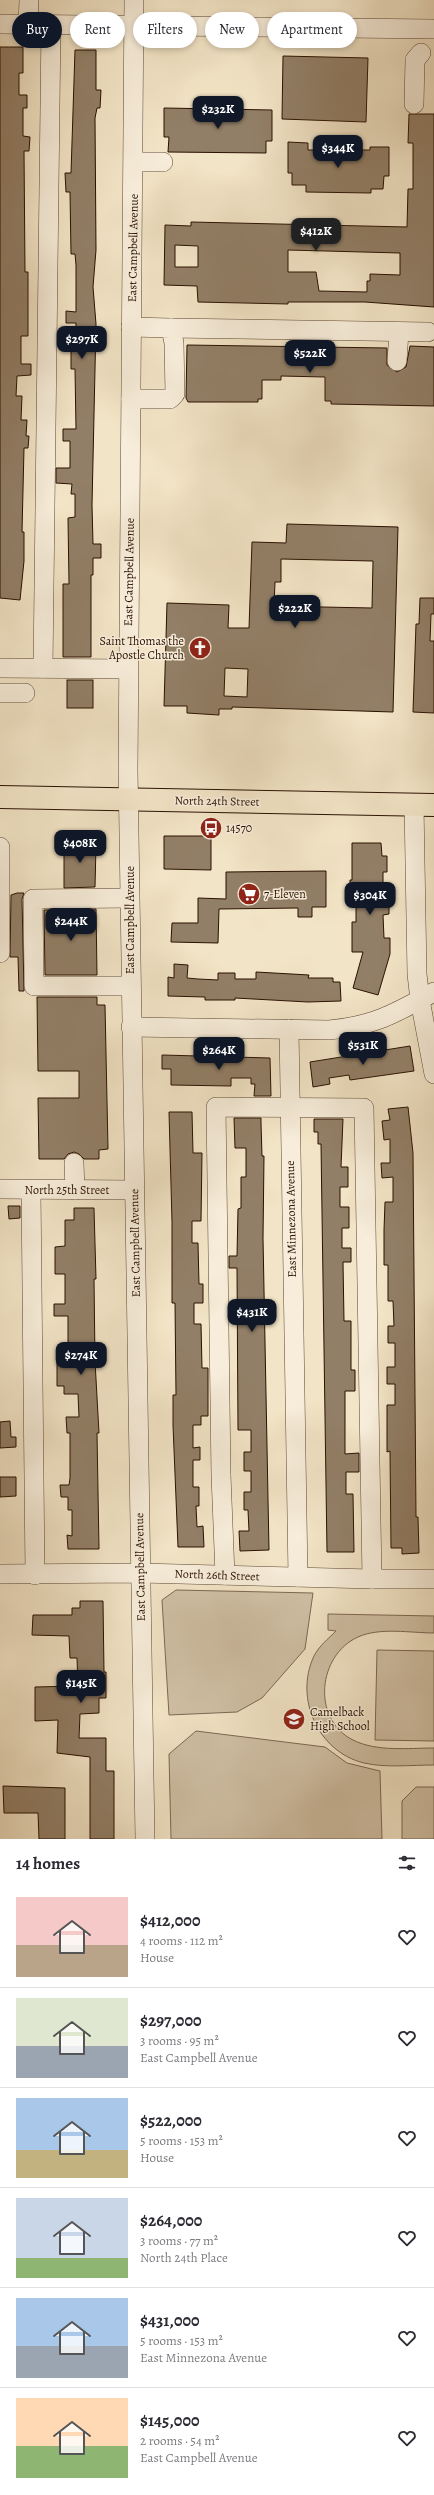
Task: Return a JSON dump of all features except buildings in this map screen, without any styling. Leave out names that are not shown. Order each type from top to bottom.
[{"type":"main road","name":"North 24th Street","points":[[0,797],[424,805]]},
{"type":"street","points":[[28,0],[28,12]]},
{"type":"street","name":"East Campbell Avenue","points":[[134,0],[134,12]]},
{"type":"street","points":[[0,24],[12,24]]},
{"type":"street","points":[[62,25],[133,26]]},
{"type":"street","points":[[197,27],[428,29],[428,53],[415,60],[414,104]]},
{"type":"street","points":[[42,668],[51,48]]},
{"type":"street","name":"East Campbell Avenue","points":[[134,48],[128,669],[129,898],[145,1839]]},
{"type":"street","points":[[134,162],[163,162]]},
{"type":"street","points":[[131,327],[428,332]]},
{"type":"street","points":[[131,399],[170,399],[175,394],[174,342],[171,328]]},
{"type":"street","points":[[397,361],[399,332]]},
{"type":"street","points":[[0,668],[128,669]]},
{"type":"street","points":[[0,693],[25,693]]},
{"type":"street","points":[[424,805],[415,942],[427,996],[434,1074]]},
{"type":"street","points":[[0,847],[0,953]]},
{"type":"street","points":[[129,898],[33,899],[34,986],[130,986]]},
{"type":"street","points":[[131,1027],[329,1030],[374,1023],[408,1008],[427,996]]},
{"type":"street","name":"East Minnezona Avenue","points":[[289,1029],[298,1577]]},
{"type":"street","points":[[225,1576],[221,1475],[216,1107],[364,1108],[372,1580]]},
{"type":"street","points":[[74,1163],[75,1190]]},
{"type":"street","name":"North 25th Street","points":[[0,1189],[134,1190]]},
{"type":"street","points":[[31,1190],[35,1575]]},
{"type":"street","name":"North 26th Street","points":[[0,1574],[35,1575],[141,1573],[372,1580],[434,1579]]},
{"type":"shaded area","points":[[176,1590],[313,1593],[305,1649],[262,1698],[237,1712],[169,1715],[162,1600]]},
{"type":"shaded area","points":[[328,1614],[434,1616],[434,1633],[386,1631],[358,1637],[345,1646],[334,1658],[328,1672],[325,1687],[326,1703],[330,1718],[340,1730],[353,1740],[362,1744],[382,1748],[434,1748],[434,1765],[390,1766],[364,1763],[348,1757],[334,1748],[323,1735],[314,1721],[309,1705],[307,1689],[309,1672],[316,1652],[336,1631],[328,1630]]},
{"type":"shaded area","points":[[377,1650],[434,1651],[434,1741],[375,1740]]},
{"type":"shaded area","points":[[196,1731],[325,1747],[347,1763],[380,1771],[382,1839],[171,1839],[169,1754]]},
{"type":"shaded area","points":[[416,1787],[434,1787],[434,1839],[402,1839],[402,1801]]},
{"type":"place","name":"Saint Thomas the Apostle Church","points":[[200,648]]},
{"type":"place","name":"14570","points":[[211,828]]},
{"type":"place","name":"7-Eleven","points":[[249,894]]},
{"type":"place","name":"Camelback High School","points":[[294,1719]]}]
